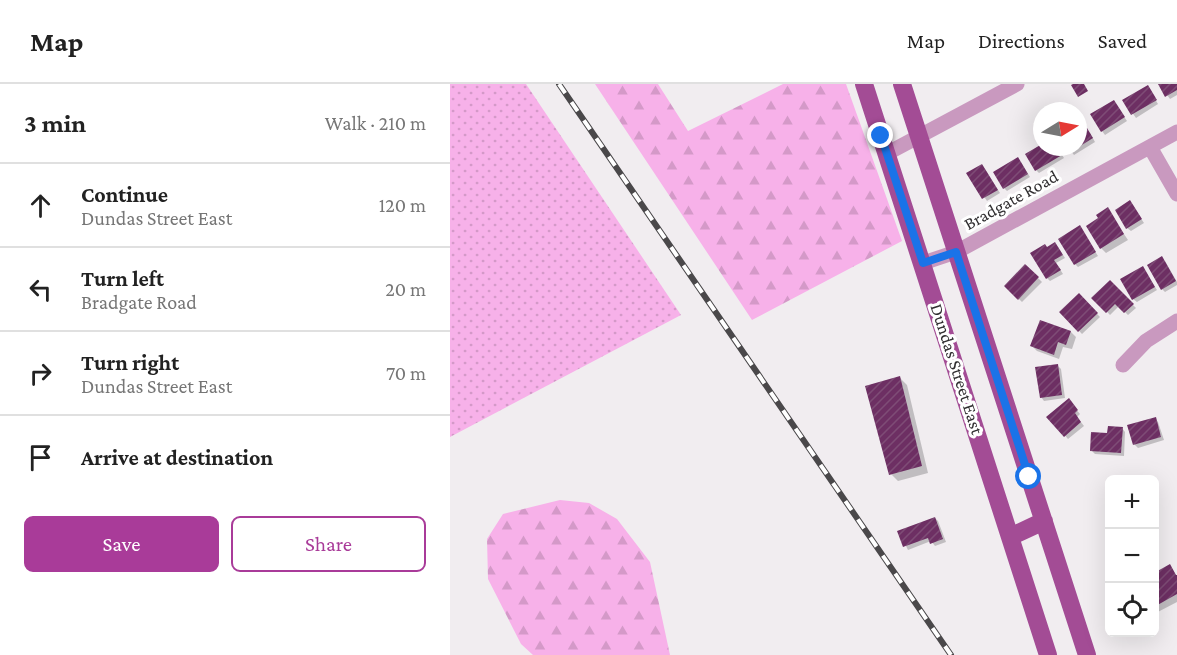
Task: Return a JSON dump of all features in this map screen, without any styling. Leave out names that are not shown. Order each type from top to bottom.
[{"type":"main road","name":"Dundas Street East","points":[[864,84],[1048,655]]},
{"type":"main road","name":"Dundas Street East","points":[[902,84],[1087,655]]},
{"type":"main road","points":[[1010,537],[1044,521]]},
{"type":"street","points":[[886,154],[1017,84]]},
{"type":"street","name":"Bradgate Road","points":[[923,263],[956,252],[1177,132]]},
{"type":"street","points":[[1150,147],[1177,194]]},
{"type":"street","points":[[1123,365],[1146,341],[1177,321]]},
{"type":"green space","points":[[450,84],[526,84],[681,315],[450,437]]},
{"type":"green space","points":[[595,84],[658,84],[688,131],[783,84],[846,84],[902,241],[752,320]]},
{"type":"green space","points":[[560,500],[589,503],[617,519],[650,562],[670,655],[533,655],[521,644],[488,579],[487,539],[503,514]]},
{"type":"building","points":[[1084,84],[1088,91],[1078,97],[1071,85]]},
{"type":"building","points":[[1158,84],[1177,84],[1177,90],[1165,97]]},
{"type":"building","points":[[1148,85],[1157,100],[1131,115],[1122,100]]},
{"type":"building","points":[[1114,100],[1125,117],[1101,132],[1090,114]]},
{"type":"building","points":[[1087,128],[1093,138],[1087,142]]},
{"type":"building","points":[[1033,149],[1033,156],[1060,156],[1035,171],[1025,154]]},
{"type":"building","points":[[1018,157],[1028,174],[1003,189],[993,172]]},
{"type":"building","points":[[982,164],[998,190],[982,199],[966,173]]},
{"type":"building","points":[[1130,200],[1142,219],[1126,229],[1115,210]]},
{"type":"building","points":[[1108,207],[1124,234],[1100,249],[1086,226]]},
{"type":"building","points":[[1080,225],[1096,252],[1074,265],[1058,239]]},
{"type":"building","points":[[1055,242],[1063,255],[1054,260],[1061,270],[1046,279],[1030,253],[1045,244],[1047,247]]},
{"type":"building","points":[[1162,256],[1176,281],[1161,290],[1147,265]]},
{"type":"building","points":[[1025,264],[1039,277],[1018,300],[1004,286]]},
{"type":"building","points":[[1143,266],[1155,287],[1132,300],[1120,279]]},
{"type":"building","points":[[1110,280],[1134,304],[1124,313],[1115,304],[1106,313],[1091,298]]},
{"type":"building","points":[[1079,293],[1098,313],[1078,332],[1059,312]]},
{"type":"building","points":[[1040,320],[1071,331],[1066,345],[1058,342],[1054,355],[1030,346]]},
{"type":"building","points":[[1058,364],[1062,395],[1040,398],[1035,367]]},
{"type":"building","points":[[900,376],[922,466],[889,475],[865,386]]},
{"type":"building","points":[[1069,398],[1078,410],[1075,413],[1081,422],[1064,437],[1046,417]]},
{"type":"building","points":[[1156,417],[1161,437],[1133,445],[1127,425]]},
{"type":"building","points":[[1108,426],[1123,427],[1121,453],[1090,451],[1091,432],[1107,433]]},
{"type":"building","points":[[935,517],[943,539],[930,544],[928,538],[903,547],[897,531]]},
{"type":"building","points":[[1170,564],[1177,575],[1177,594],[1159,604],[1159,583],[1159,570]]},
{"type":"railway","points":[[559,84],[951,655]]},
{"type":"route","points":[[881,136],[923,263],[956,252],[1029,477]]}]
